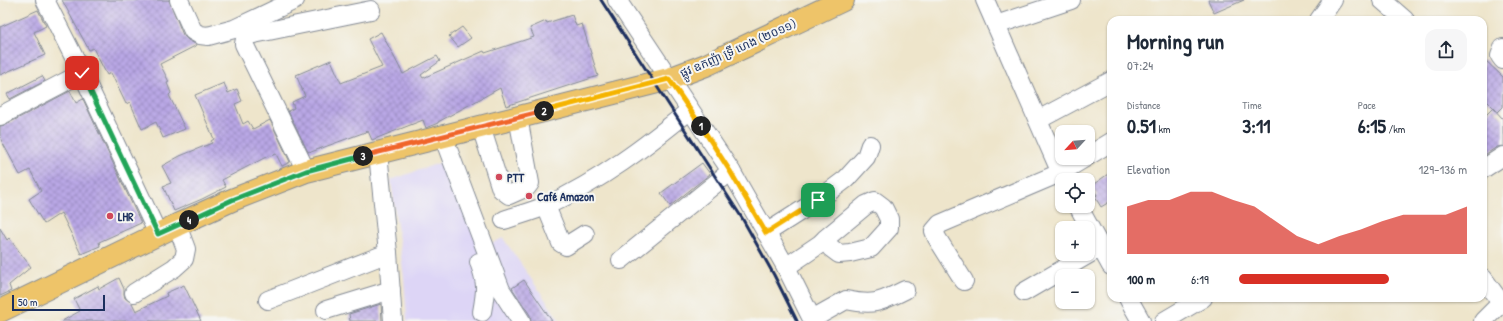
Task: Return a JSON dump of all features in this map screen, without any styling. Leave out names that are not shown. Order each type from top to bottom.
[{"type":"main road","name":"ផ្លូវ ឧកញ៉ា ទ្រី ហេង (២០១១)","points":[[0,311],[232,200],[306,171],[669,79],[706,65],[831,2]]},
{"type":"street","points":[[45,0],[82,73],[168,230],[186,249],[184,259],[174,268],[134,293]]},
{"type":"street","points":[[179,0],[193,31],[200,35],[208,36],[234,29],[293,0]]},
{"type":"street","points":[[617,0],[730,171],[786,267],[809,318],[846,300],[862,303],[874,303],[905,290]]},
{"type":"street","points":[[985,0],[1061,173]]},
{"type":"street","points":[[996,24],[1071,0]]},
{"type":"street","points":[[1322,16],[1332,0]]},
{"type":"street","points":[[1382,0],[1400,16]]},
{"type":"street","points":[[306,171],[244,44],[245,40],[250,35],[371,10]]},
{"type":"street","points":[[1503,48],[1500,56],[1503,60]]},
{"type":"street","points":[[0,116],[82,73]]},
{"type":"street","points":[[1038,120],[1107,83]]},
{"type":"street","points":[[504,220],[546,206],[578,190],[629,158],[690,110]]},
{"type":"street","points":[[481,126],[501,189],[509,195],[527,187],[530,183],[518,117]]},
{"type":"street","points":[[438,138],[485,278],[485,293],[482,312]]},
{"type":"street","points":[[438,138],[501,290],[521,321]]},
{"type":"street","points":[[1095,152],[1107,144]]},
{"type":"street","points":[[766,233],[818,200],[846,179],[866,157],[870,145]]},
{"type":"street","points":[[378,153],[393,321]]},
{"type":"street","points":[[1487,166],[1503,156]]},
{"type":"street","points":[[1066,173],[1076,165]]},
{"type":"street","points":[[622,260],[730,171]]},
{"type":"street","points":[[964,280],[937,238],[934,231],[940,224],[1055,179]]},
{"type":"street","points":[[546,206],[561,243],[566,246],[585,234]]},
{"type":"street","points":[[1082,213],[1107,259]]},
{"type":"street","points":[[786,267],[825,239]]},
{"type":"street","points":[[1024,292],[1101,248]]},
{"type":"street","points":[[268,300],[388,252]]},
{"type":"street","points":[[1483,321],[1502,302],[1487,283]]},
{"type":"street","points":[[326,310],[391,290]]},
{"type":"street","points":[[1130,302],[1141,321]]},
{"type":"street","points":[[1164,321],[1196,302]]},
{"type":"shaded area","points":[[448,160],[482,248],[503,238],[560,321],[407,321],[404,278],[391,180]]},
{"type":"building","points":[[62,0],[169,0],[183,35],[197,45],[160,64],[169,82],[167,83],[171,93],[169,95],[185,129],[163,138],[156,122],[142,129],[130,102],[126,104],[111,73],[107,75],[93,48],[89,50]]},
{"type":"building","points":[[1208,0],[1244,0],[1214,13]]},
{"type":"building","points":[[38,10],[46,26],[34,32],[45,55],[0,75],[0,27]]},
{"type":"building","points":[[572,15],[576,26],[582,24],[598,76],[506,106],[500,88],[438,123],[426,128],[423,120],[372,140],[368,131],[311,152],[308,152],[288,111],[294,108],[292,102],[305,96],[296,75],[331,60],[341,83],[382,67],[368,39],[381,32],[403,74],[437,56],[440,61],[421,75],[423,78],[484,51],[485,53],[534,37],[530,28],[546,21],[547,23]]},
{"type":"building","points":[[462,27],[471,38],[458,47],[449,36]]},
{"type":"building","points":[[1487,62],[1503,77],[1503,107],[1498,112],[1487,101]]},
{"type":"building","points":[[42,76],[45,81],[10,99],[7,94]]},
{"type":"building","points":[[224,83],[228,93],[237,89],[242,101],[235,104],[243,124],[248,121],[253,129],[270,120],[290,162],[282,166],[276,154],[268,156],[222,180],[226,187],[174,211],[163,186],[171,183],[162,166],[180,156],[212,143],[211,141],[214,139],[195,95]]},
{"type":"building","points":[[70,91],[76,103],[83,99],[141,223],[99,242],[100,246],[81,254],[61,213],[44,224],[29,199],[41,191],[30,170],[20,175],[0,138],[0,126],[5,125]]},
{"type":"building","points":[[1493,108],[1503,119],[1503,146],[1497,147],[1487,153],[1487,114]]},
{"type":"building","points":[[702,163],[710,174],[670,206],[661,193]]},
{"type":"building","points":[[1107,175],[1107,203],[1101,207],[1095,197],[1097,195],[1095,192],[1095,183]]},
{"type":"building","points":[[0,228],[7,240],[9,238],[31,267],[9,285],[11,291],[0,296]]},
{"type":"building","points":[[119,278],[124,289],[125,298],[132,303],[136,311],[167,296],[166,293],[184,285],[201,321],[62,321],[80,311],[74,299],[98,286],[99,289]]},
{"type":"building","points":[[524,280],[552,321],[531,321],[530,315],[512,288]]},
{"type":"building","points":[[381,304],[382,321],[350,321],[349,314]]},
{"type":"railway","points":[[601,0],[742,218],[774,275],[797,321]]},
{"type":"place","name":"PTT","points":[[499,177]]},
{"type":"place","name":"Café Amazon","points":[[529,196]]},
{"type":"place","name":"LHR","points":[[110,216]]},
{"type":"route","points":[[82,73],[158,234],[232,200],[306,171],[669,79],[730,171],[766,233],[818,200]]}]
